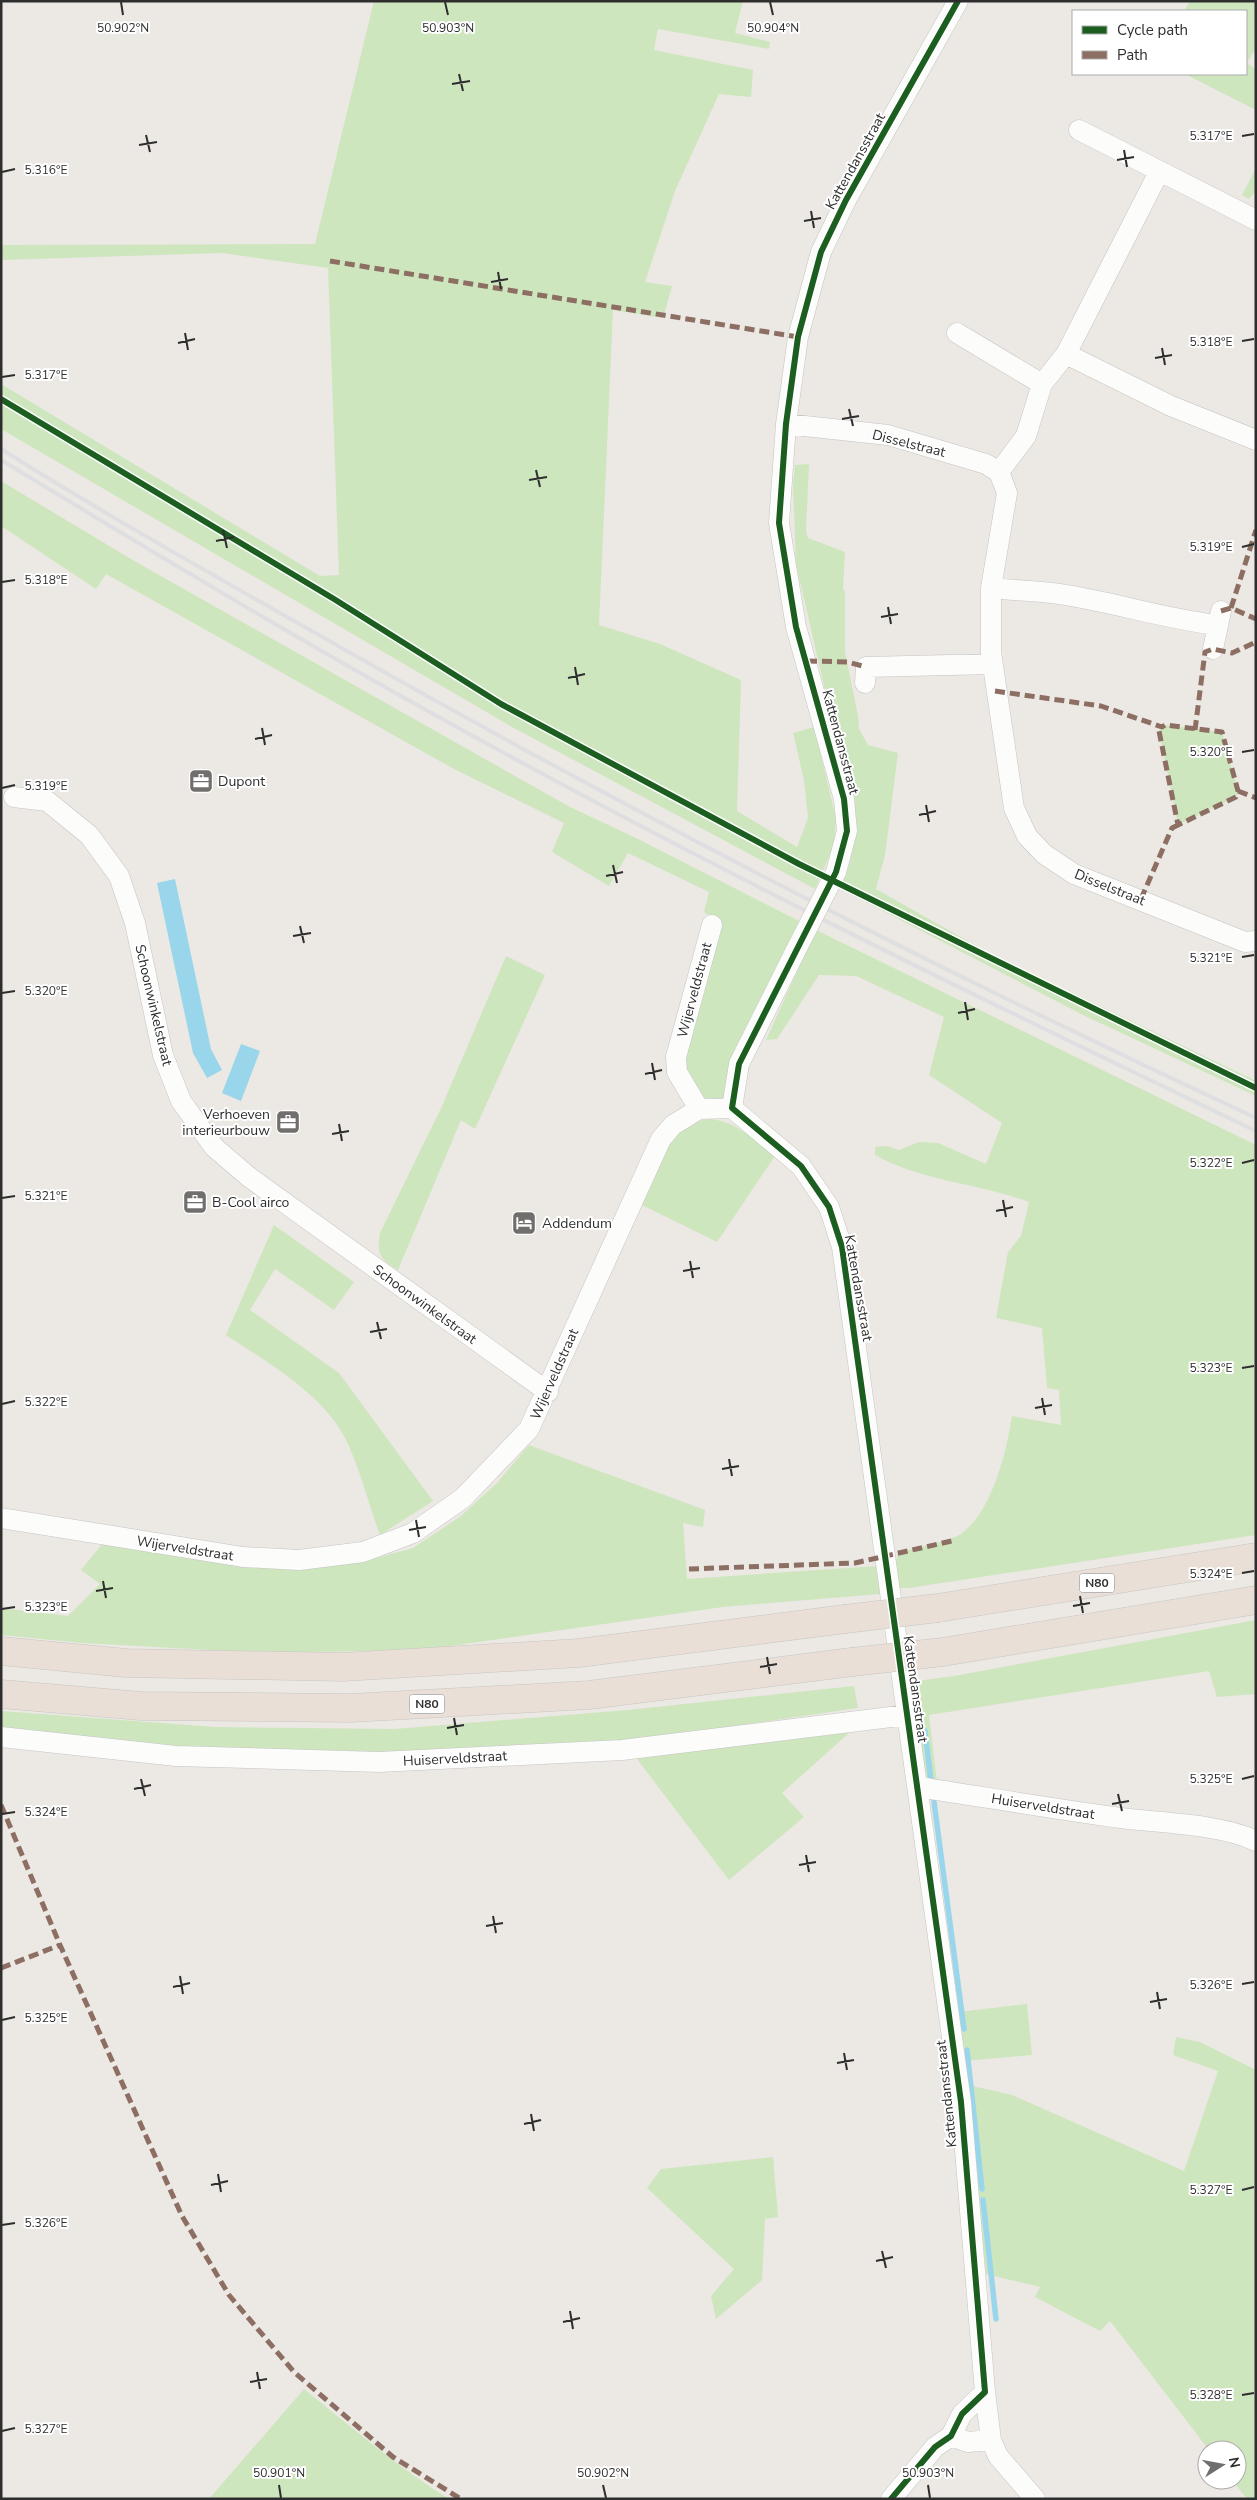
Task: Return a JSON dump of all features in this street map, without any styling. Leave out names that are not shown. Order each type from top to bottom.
[{"type":"highway","name":"N80","points":[[1,1651],[126,1662],[343,1667],[580,1653],[938,1608],[1256,1556]]},
{"type":"highway","name":"N80","points":[[1,1694],[141,1706],[351,1708],[589,1695],[943,1652],[1256,1600]]},
{"type":"street","name":"Kattendansstraat","points":[[958,1],[846,200],[821,252],[798,337],[786,424],[778,523],[796,627],[844,799],[847,831],[836,872],[739,1064],[732,1108],[801,1166],[829,1207],[842,1247],[961,2102],[985,2392],[991,2440]]},
{"type":"street","points":[[1078,130],[1256,220]]},
{"type":"street","points":[[999,472],[1026,436],[1042,384],[1066,354],[1160,172]]},
{"type":"street","points":[[957,333],[1042,384]]},
{"type":"street","points":[[1066,354],[1172,406],[1256,440]]},
{"type":"street","name":"Disselstraat","points":[[786,424],[888,435],[986,464],[999,472],[1007,493],[990,588],[992,664],[1014,808],[1027,836],[1044,854],[1074,874],[1245,942],[1256,940]]},
{"type":"street","points":[[990,588],[1052,593],[1136,609],[1175,620],[1219,618],[1212,649]]},
{"type":"street","points":[[865,683],[866,667],[992,664]]},
{"type":"street","name":"Schoonwinkelstraat","points":[[14,797],[47,801],[89,835],[119,876],[135,923],[163,1055],[181,1101],[214,1147],[249,1177],[548,1392]]},
{"type":"street","name":"Wijerveldstraat","points":[[699,1109],[676,1072],[676,1057],[712,925]]},
{"type":"street","name":"Wijerveldstraat","points":[[1,1518],[243,1557],[299,1560],[363,1552],[413,1533],[463,1498],[529,1429],[548,1392],[661,1139],[673,1125],[699,1109],[732,1108]]},
{"type":"street","name":"Huiserveldstraat","points":[[1,1737],[176,1756],[379,1762],[622,1750],[907,1715]]},
{"type":"street","name":"Huiserveldstraat","points":[[918,1787],[1120,1818],[1208,1829],[1244,1835],[1256,1841]]},
{"type":"street","points":[[891,2499],[935,2447],[951,2436],[962,2414],[985,2392]]},
{"type":"street","points":[[951,2436],[968,2442],[991,2440],[998,2456],[1035,2499]]},
{"type":"green space","points":[[374,1],[743,1],[735,33],[770,42],[769,49],[658,29],[654,50],[753,70],[751,97],[719,94],[675,191],[645,282],[672,286],[663,318],[613,310],[599,625],[660,644],[741,680],[737,811],[797,847],[808,818],[804,780],[793,733],[814,727],[836,818],[834,845],[815,889],[512,727],[1,429],[1,384],[320,576],[339,575],[328,268],[222,253],[1,260],[1,245],[315,244]]},
{"type":"green space","points":[[1190,1],[1256,1],[1256,52],[1254,51],[1247,63],[1247,10],[1185,10]]},
{"type":"green space","points":[[1247,63],[1256,69],[1256,110],[1187,75],[1247,75]]},
{"type":"green space","points":[[1256,168],[1256,191],[1249,199],[1242,195]]},
{"type":"green space","points":[[809,464],[806,530],[808,538],[845,552],[843,588],[845,592],[845,652],[859,729],[868,745],[898,753],[885,855],[876,889],[982,949],[1256,1081],[1256,1096],[1083,1015],[837,887],[849,867],[857,827],[847,760],[825,690],[796,564],[793,485],[795,465]]},
{"type":"green space","points":[[1,481],[136,562],[570,807],[638,839],[799,921],[733,1053],[726,1096],[721,1100],[702,1101],[682,1066],[721,923],[704,912],[709,892],[628,853],[609,886],[552,852],[564,823],[454,769],[106,574],[96,589],[1,526]]},
{"type":"green space","points":[[1165,725],[1222,732],[1238,791],[1236,797],[1178,825],[1159,731]]},
{"type":"green space","points":[[816,930],[1256,1145],[1256,1535],[909,1588],[898,1588],[895,1565],[898,1553],[956,1537],[972,1524],[982,1511],[990,1496],[1002,1463],[1012,1416],[1061,1425],[1059,1390],[1047,1388],[1042,1328],[996,1318],[1008,1252],[1021,1236],[1029,1202],[990,1190],[932,1177],[894,1164],[875,1155],[875,1147],[887,1146],[899,1150],[919,1142],[938,1143],[986,1164],[1002,1123],[929,1075],[944,1017],[856,976],[819,975],[777,1039],[766,1040]]},
{"type":"green space","points":[[506,956],[545,975],[475,1129],[461,1120],[398,1270],[383,1259],[379,1251],[380,1233],[442,1106]]},
{"type":"green space","points":[[710,1119],[736,1127],[775,1156],[717,1242],[642,1205],[658,1164],[673,1139],[683,1129],[695,1122]]},
{"type":"green space","points":[[274,1225],[354,1282],[334,1310],[275,1269],[250,1310],[339,1373],[433,1501],[380,1535],[353,1455],[338,1427],[326,1411],[278,1369],[226,1335]]},
{"type":"green space","points":[[529,1445],[705,1510],[703,1527],[683,1523],[687,1579],[877,1566],[880,1594],[723,1607],[422,1650],[263,1653],[82,1643],[1,1635],[1,1608],[68,1616],[100,1584],[81,1570],[103,1543],[247,1567],[310,1569],[373,1559],[413,1548],[461,1516],[497,1483]]},
{"type":"green space","points":[[1256,1620],[1256,1694],[1217,1697],[1209,1671],[929,1715],[937,1782],[925,1780],[909,1682],[954,1676]]},
{"type":"green space","points":[[854,1686],[858,1708],[625,1742],[380,1757],[171,1749],[1,1730],[1,1711],[215,1727],[395,1729],[628,1710]]},
{"type":"green space","points":[[841,1722],[848,1734],[782,1793],[804,1817],[729,1880],[634,1755]]},
{"type":"green space","points":[[1027,2004],[1032,2055],[965,2061],[958,2012]]},
{"type":"green space","points":[[1176,2037],[1200,2042],[1256,2070],[1256,2499],[1247,2499],[1240,2490],[1247,2490],[1247,2440],[1201,2440],[1110,2321],[1100,2331],[1035,2297],[1040,2287],[986,2274],[968,2085],[1012,2095],[1184,2171],[1218,2071],[1173,2055]]},
{"type":"green space","points":[[773,2157],[778,2217],[765,2219],[762,2280],[716,2319],[711,2296],[734,2269],[647,2188],[661,2169]]},
{"type":"green space","points":[[304,2389],[393,2460],[449,2499],[209,2499]]},
{"type":"water","points":[[175,879],[211,1049],[222,1070],[207,1078],[193,1053],[157,883]]},
{"type":"water","points":[[241,1044],[260,1051],[241,1101],[222,1093]]},
{"type":"waterway","points":[[925,1731],[931,1781],[935,1783]]},
{"type":"waterway","points":[[934,1802],[964,2029]]},
{"type":"waterway","points":[[967,2050],[982,2189]]},
{"type":"waterway","points":[[983,2200],[996,2319]]},
{"type":"railway","points":[[1,449],[216,577],[570,775],[797,894],[1025,1008],[1256,1118]]},
{"type":"railway","points":[[1,460],[289,632],[561,784],[857,937],[1256,1131]]},
{"type":"marked path","points":[[330,261],[798,337]]},
{"type":"marked path","points":[[1231,608],[1256,530]]},
{"type":"marked path","points":[[1221,611],[1231,608],[1256,619]]},
{"type":"marked path","points":[[1195,730],[1205,652],[1213,649],[1232,653],[1256,642]]},
{"type":"marked path","points":[[807,661],[848,662],[866,667]]},
{"type":"marked path","points":[[995,691],[1101,706],[1162,727],[1165,725],[1222,732],[1238,791],[1236,797],[1178,825],[1159,731],[1162,727]]},
{"type":"marked path","points":[[1238,791],[1256,798]]},
{"type":"marked path","points":[[1141,899],[1172,828],[1178,825]]},
{"type":"marked path","points":[[689,1569],[855,1563],[956,1540]]},
{"type":"marked path","points":[[1,1805],[60,1945],[182,2216],[229,2295],[294,2372],[393,2457],[461,2499]]},
{"type":"marked path","points":[[1,1968],[60,1945]]},
{"type":"cycle path","points":[[891,2499],[935,2447],[951,2436],[962,2414],[985,2392],[961,2102],[842,1247],[829,1207],[801,1166],[732,1108],[739,1064],[836,872],[847,831],[844,799],[796,627],[779,523],[786,424],[798,337],[821,252],[846,200],[958,1]]},
{"type":"cycle path","points":[[1,399],[334,599],[501,704],[799,864],[1256,1088]]},
{"type":"place","name":"Dupont","points":[[201,781]]},
{"type":"place","name":"Verhoeven interieurbouw","points":[[288,1122]]},
{"type":"place","name":"B-Cool airco","points":[[195,1202]]},
{"type":"place","name":"Addendum","points":[[524,1223]]}]
